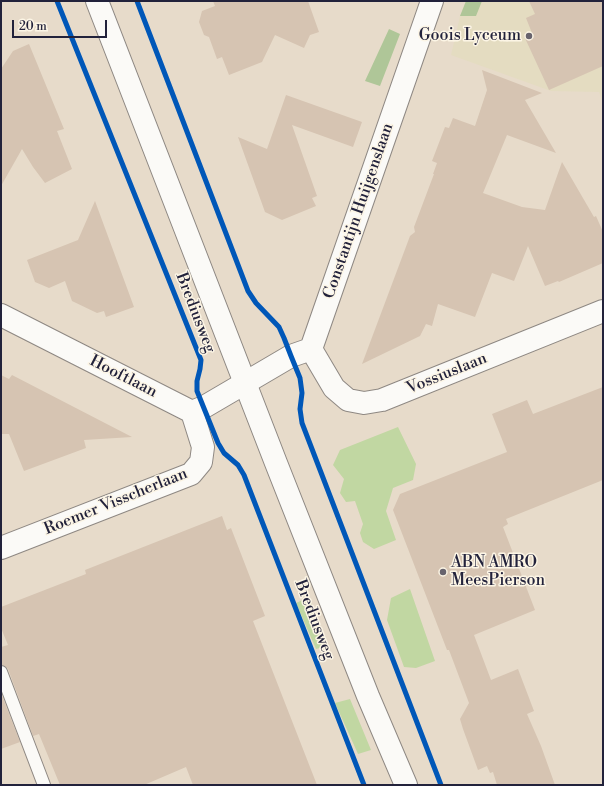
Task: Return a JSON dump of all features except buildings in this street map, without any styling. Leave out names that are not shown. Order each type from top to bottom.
[{"type":"street","name":"Brediusweg","points":[[97,1],[276,463],[406,785]]},
{"type":"street","name":"Constantijn Huijgenslaan","points":[[311,349],[432,1]]},
{"type":"street","name":"Vossiuslaan","points":[[311,349],[334,388],[348,400],[364,403],[382,400],[603,311]]},
{"type":"street","name":"Hooftlaan","points":[[1,315],[192,412]]},
{"type":"street","points":[[192,412],[204,407],[291,356],[311,349]]},
{"type":"street","name":"Roemer Visscherlaan","points":[[1,548],[191,474],[201,462],[203,446],[192,412]]},
{"type":"lane","points":[[1,672],[44,785]]},
{"type":"shaded area","name":"Goois Lyceum","points":[[466,1],[603,1],[603,103],[599,92],[551,91],[451,55],[460,16]]},
{"type":"green space","points":[[466,1],[482,1],[476,16],[460,16]]},
{"type":"green space","points":[[389,29],[400,34],[380,86],[365,81]]},
{"type":"green space","points":[[398,427],[416,464],[413,480],[393,488],[386,511],[396,540],[374,549],[363,542],[360,533],[363,524],[355,501],[346,502],[340,493],[344,479],[333,465],[340,450]]},
{"type":"green space","points":[[410,589],[435,661],[416,668],[404,667],[387,620],[391,598]]},
{"type":"green space","points":[[309,597],[327,646],[316,649],[296,603]]},
{"type":"green space","points":[[350,699],[371,750],[358,754],[335,703]]},
{"type":"cycle path","points":[[57,1],[201,360],[197,381],[197,391],[218,443],[224,453],[238,465],[244,475],[364,785]]},
{"type":"cycle path","points":[[137,1],[248,291],[256,303],[279,327],[300,378],[302,393],[300,409],[302,423],[441,785]]},
{"type":"place","name":"Goois Lyceum","points":[[529,36]]},
{"type":"place","name":"ABN AMRO MeesPierson","points":[[443,572]]}]
